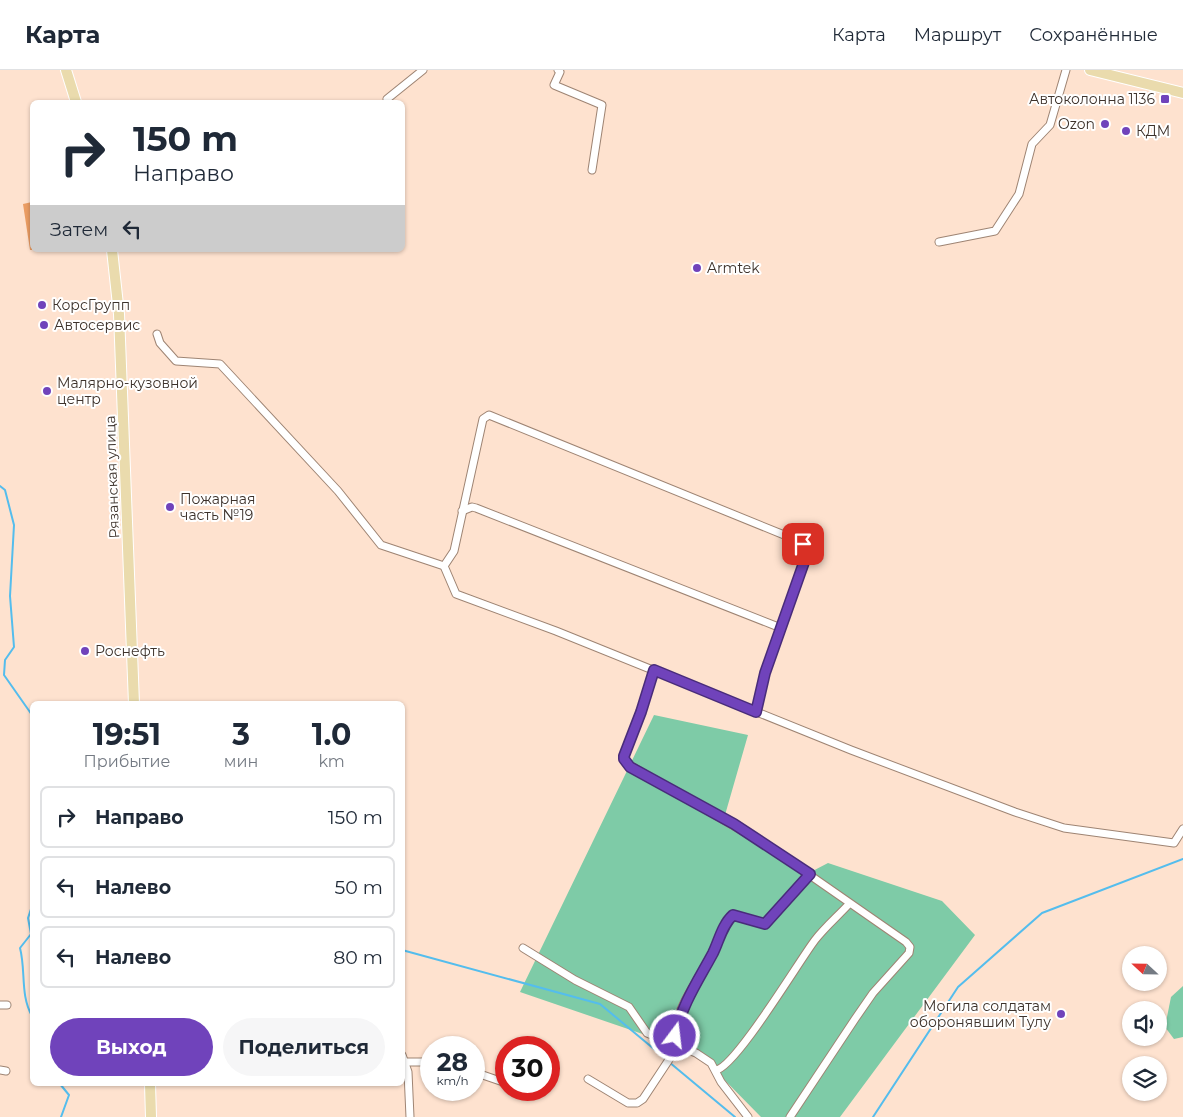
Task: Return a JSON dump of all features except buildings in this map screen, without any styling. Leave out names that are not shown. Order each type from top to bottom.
[{"type":"main road","points":[[66,70],[75,100]]},
{"type":"main road","points":[[1090,70],[1183,92]]},
{"type":"main road","name":"Рязанская улица","points":[[112,252],[118,306],[134,701]]},
{"type":"main road","points":[[150,1086],[151,1117]]},
{"type":"street","points":[[387,100],[423,70]]},
{"type":"street","points":[[558,70],[560,72],[554,85],[602,105],[592,170]]},
{"type":"street","points":[[939,242],[995,231],[1019,194],[1032,144],[1050,125],[1066,70]]},
{"type":"street","points":[[157,334],[160,343],[176,361],[220,364],[338,491],[381,545],[444,566],[456,594],[1006,809],[1064,828],[1174,842],[1183,829]]},
{"type":"street","points":[[444,566],[454,551],[483,419],[489,416],[803,544],[808,551],[760,689],[756,712]]},
{"type":"street","points":[[462,511],[472,507],[476,508],[781,628]]},
{"type":"street","points":[[654,670],[641,712],[624,756],[626,763],[734,824],[810,874],[849,904],[906,942],[910,950],[859,1012],[790,1117]]},
{"type":"street","points":[[588,1079],[628,1103],[636,1103],[648,1094],[678,1046],[675,1036],[682,1010],[727,921],[733,915],[765,924],[810,874]]},
{"type":"street","points":[[716,1070],[726,1064],[769,1008],[814,942],[849,904]]},
{"type":"street","points":[[523,948],[575,980],[630,1007],[647,1034],[696,1053],[711,1063],[716,1070],[720,1082],[748,1117]]},
{"type":"street","points":[[410,1117],[408,1072],[405,1062],[420,1062]]},
{"type":"green space","points":[[654,715],[748,735],[725,815],[805,875],[828,863],[942,901],[975,935],[840,1117],[761,1117],[698,1053],[520,992]]},
{"type":"green space","points":[[1183,986],[1183,1037],[1174,1039],[1167,1030],[1167,1017],[1171,997]]},
{"type":"waterway","points":[[0,486],[5,490],[14,525],[10,596],[14,647],[5,660],[4,675],[30,712]]},
{"type":"waterway","points":[[873,1117],[958,987],[1042,913],[1183,859]]},
{"type":"waterway","points":[[30,912],[28,918],[30,929]]},
{"type":"waterway","points":[[30,935],[20,948],[26,1000],[30,1012]]},
{"type":"waterway","points":[[405,951],[600,1004],[666,1059]]},
{"type":"waterway","points":[[669,1062],[735,1117]]},
{"type":"waterway","points":[[61,1117],[69,1095],[62,1086]]},
{"type":"place","name":"Автоколонна 1136","points":[[1165,99]]},
{"type":"place","name":"Ozon","points":[[1105,124]]},
{"type":"place","name":"КДМ","points":[[1126,131]]},
{"type":"place","name":"Armtek","points":[[697,268]]},
{"type":"place","name":"КорсГрупп","points":[[42,305]]},
{"type":"place","name":"Автосервис","points":[[44,325]]},
{"type":"place","name":"Малярно-кузовной центр","points":[[47,391]]},
{"type":"place","name":"Пожарная часть №19","points":[[170,507]]},
{"type":"place","name":"Роснефть","points":[[85,651]]},
{"type":"place","name":"Могила солдатам оборонявшим Тулу","points":[[1061,1014]]},
{"type":"route","points":[[675,1036],[682,1010],[690,992],[712,954],[727,921],[733,915],[765,924],[810,874],[734,824],[630,767],[626,763],[624,756],[641,712],[654,670],[756,712],[765,673],[808,551],[803,544]]}]
